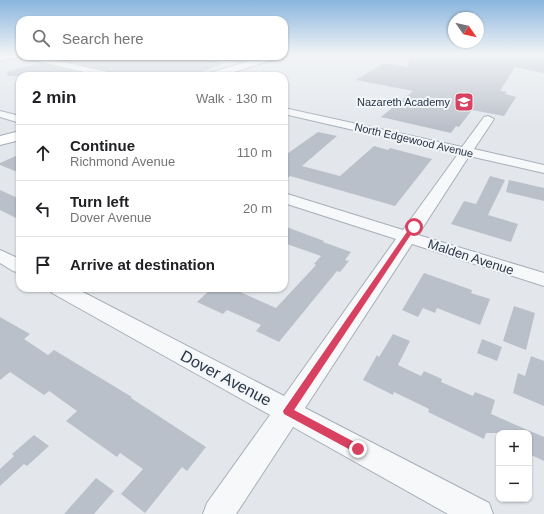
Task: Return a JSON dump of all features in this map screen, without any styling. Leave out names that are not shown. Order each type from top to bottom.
[{"type":"main road","points":[[0,142],[16,136]]},
{"type":"street","name":"North Edgewood Avenue","points":[[288,112],[544,169]]},
{"type":"street","points":[[0,114],[16,119]]},
{"type":"street","points":[[218,514],[488,119]]},
{"type":"street","name":"Malden Avenue","points":[[288,199],[544,280]]},
{"type":"street","points":[[0,256],[16,265]]},
{"type":"street","name":"Dover Avenue","points":[[66,292],[478,514]]},
{"type":"building","points":[[508,79],[500,91],[507,92],[505,94],[516,97],[504,116],[472,110],[459,127],[456,126],[451,133],[381,117],[413,91],[356,80]]},
{"type":"building","points":[[318,132],[337,136],[302,166],[340,176],[374,146],[388,150],[390,148],[432,159],[395,206],[290,176],[288,178],[288,153]]},
{"type":"building","points":[[16,156],[16,171],[0,165],[0,163]]},
{"type":"building","points":[[490,176],[505,180],[488,215],[518,224],[511,242],[451,224],[464,201],[476,204]]},
{"type":"building","points":[[509,180],[544,188],[544,201],[506,192]]},
{"type":"building","points":[[0,190],[16,197],[16,218],[0,210]]},
{"type":"building","points":[[288,228],[351,252],[345,260],[349,261],[340,272],[337,271],[279,342],[256,331],[261,325],[227,310],[223,314],[197,302],[208,292],[240,292],[276,308],[316,265],[314,264],[321,256],[288,244]]},
{"type":"building","points":[[424,273],[472,290],[471,293],[490,299],[480,325],[437,308],[435,313],[423,308],[418,317],[402,310]]},
{"type":"building","points":[[514,306],[535,313],[526,350],[503,341]]},
{"type":"building","points":[[0,317],[30,334],[24,339],[48,355],[54,350],[132,397],[131,398],[206,447],[187,471],[182,467],[145,513],[121,494],[143,469],[120,453],[117,457],[66,421],[77,411],[49,391],[44,395],[10,372],[0,380]]},
{"type":"building","points":[[393,334],[410,341],[398,365],[421,376],[424,371],[442,379],[441,382],[473,396],[475,392],[495,400],[491,414],[528,430],[496,430],[496,433],[486,433],[484,439],[428,412],[429,409],[394,392],[393,395],[363,380],[377,355],[379,357]]},
{"type":"building","points":[[482,339],[502,347],[497,361],[477,353]]},
{"type":"building","points":[[531,356],[544,361],[544,406],[513,393],[518,373],[525,376]]},
{"type":"building","points":[[532,432],[544,437],[544,461],[532,455]]},
{"type":"building","points":[[34,435],[49,446],[27,466],[24,464],[0,486],[0,469],[14,456],[12,454]]},
{"type":"building","points":[[96,478],[114,491],[94,514],[64,514]]},
{"type":"place","name":"Nazareth Academy","points":[[464,102]]},
{"type":"route","points":[[358,449],[288,411],[414,227]]}]
